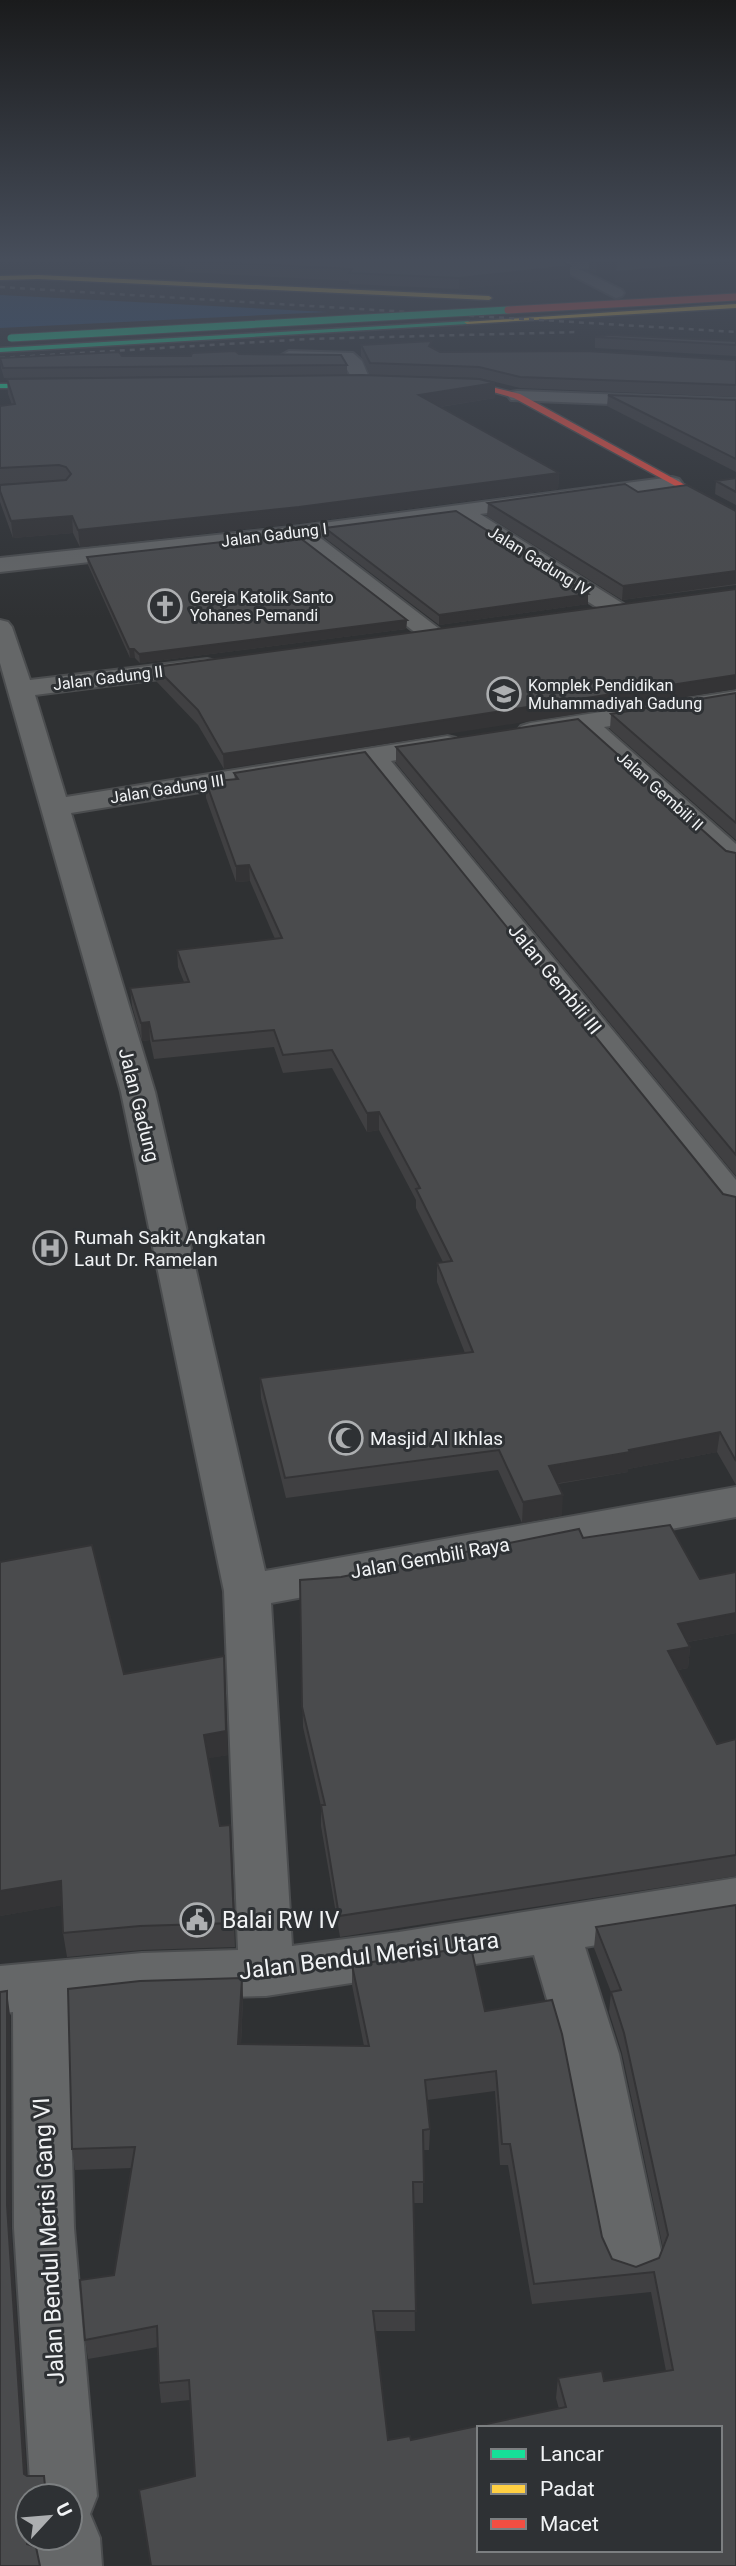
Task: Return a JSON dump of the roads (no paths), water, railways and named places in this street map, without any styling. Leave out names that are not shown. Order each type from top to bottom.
[{"type":"main road","points":[[424,384],[479,386],[517,396],[736,516]]},
{"type":"main road","points":[[0,386],[74,386]]},
{"type":"street","points":[[360,379],[362,383]]},
{"type":"street","points":[[473,379],[479,386]]},
{"type":"street","points":[[517,396],[736,404]]},
{"type":"street","name":"Jalan Gadung I","points":[[0,565],[300,532],[672,483]]},
{"type":"street","name":"Jalan Gadung IV","points":[[460,511],[617,610]]},
{"type":"street","points":[[300,532],[433,636]]},
{"type":"street","points":[[578,616],[644,607]]},
{"type":"street","name":"Jalan Gadung","points":[[0,627],[21,689],[138,1092],[247,1591],[266,1973]]},
{"type":"street","points":[[407,640],[460,633]]},
{"type":"street","name":"Jalan Gadung II","points":[[21,689],[234,663]]},
{"type":"street","points":[[504,735],[736,698]]},
{"type":"street","name":"Jalan Gembili II","points":[[583,722],[736,859]]},
{"type":"street","name":"Jalan Gadung III","points":[[55,807],[478,739]]},
{"type":"street","name":"Jalan Gembili III","points":[[373,756],[736,1203]]},
{"type":"street","name":"Jalan Gembili Raya","points":[[247,1591],[736,1502]]},
{"type":"street","name":"Jalan Bendul Merisi Utara","points":[[20,1988],[142,1976],[266,1973],[736,1900]]},
{"type":"street","points":[[553,1930],[591,2054],[632,2256]]},
{"type":"street","name":"Jalan Bendul Merisi Gang VI","points":[[20,1988],[44,2228],[63,2482]]},
{"type":"place","name":"Gereja Katolik Santo Yohanes Pemandi","points":[[165,606]]},
{"type":"place","name":"Komplek Pendidikan Muhammadiyah Gadung","points":[[504,694]]},
{"type":"place","name":"Rumah Sakit Angkatan Laut Dr. Ramelan","points":[[50,1248]]},
{"type":"place","name":"Masjid Al Ikhlas","points":[[346,1438]]},
{"type":"place","name":"Balai RW IV","points":[[197,1920]]}]
